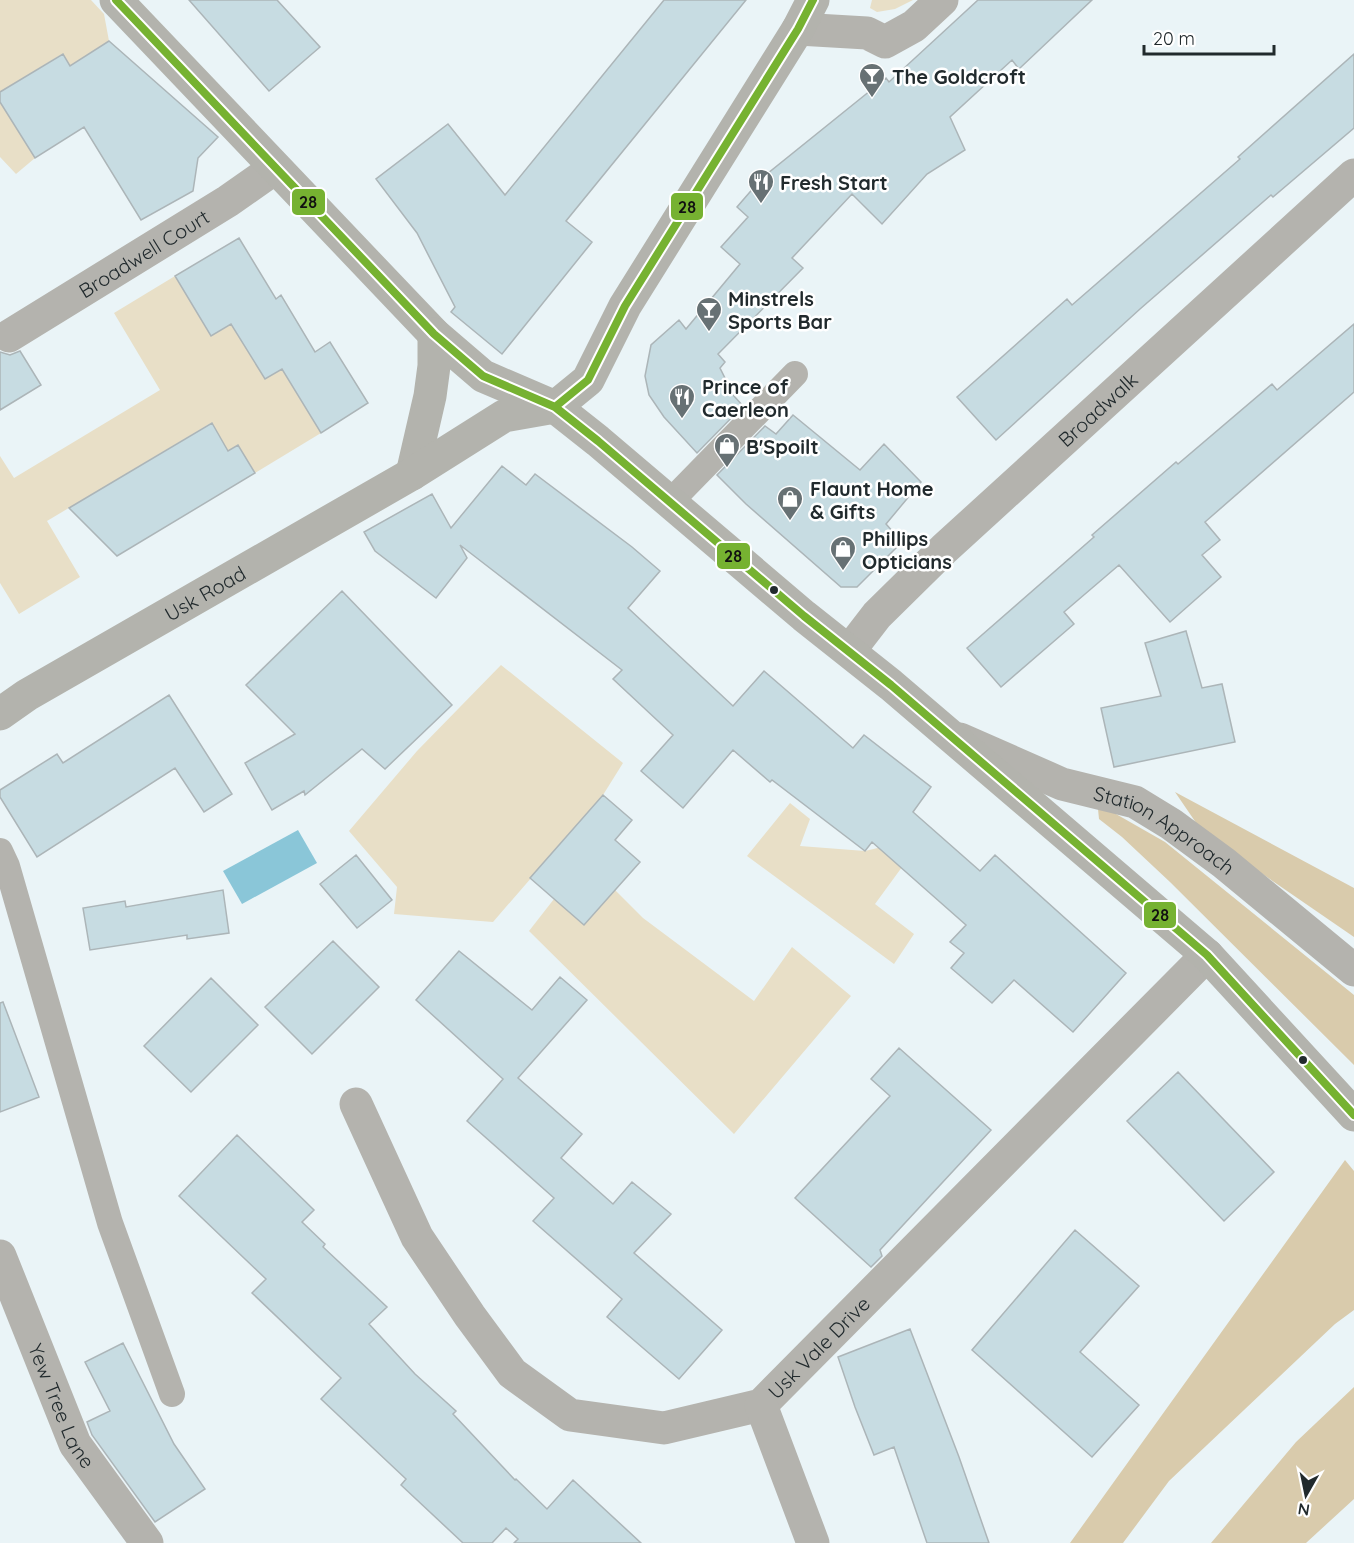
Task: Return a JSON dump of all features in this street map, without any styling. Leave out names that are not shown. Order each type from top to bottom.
[{"type":"main road","points":[[116,0],[284,170],[434,334],[483,376],[555,407],[804,616],[850,650],[948,733],[1207,956],[1354,1115]]},
{"type":"main road","points":[[555,407],[588,380],[625,306],[807,8]]},
{"type":"main road","points":[[412,474],[430,396],[434,366],[434,334]]},
{"type":"main road","name":"Usk Road","points":[[0,714],[27,695],[412,474],[504,416],[555,407]]},
{"type":"street","points":[[807,8],[885,42],[914,26],[942,0]]},
{"type":"street","name":"Broadwell Court","points":[[9,336],[228,201],[284,170]]},
{"type":"street","name":"Broadwalk","points":[[850,650],[877,615],[944,549],[1354,175]]},
{"type":"street","name":"Station Approach","points":[[948,733],[1062,784],[1135,802],[1171,824],[1224,863],[1354,970]]},
{"type":"street","name":"Usk Vale Drive","points":[[356,1104],[417,1237],[512,1373],[570,1415],[664,1428],[761,1405],[1207,956]]},
{"type":"street","name":"Yew Tree Lane","points":[[0,1256],[75,1444],[147,1543]]},
{"type":"street","points":[[761,1405],[813,1543]]},
{"type":"lane","points":[[670,502],[795,374]]},
{"type":"lane","points":[[0,850],[7,866],[110,1223],[172,1394]]},
{"type":"shaded area","points":[[0,0],[91,0],[104,14],[109,41],[70,66],[62,54],[0,92]]},
{"type":"shaded area","points":[[872,0],[913,0],[895,9],[877,12],[870,8]]},
{"type":"shaded area","points":[[0,102],[35,158],[16,174],[0,157]]},
{"type":"shaded area","points":[[175,276],[211,336],[232,324],[265,379],[282,369],[321,433],[255,473],[238,445],[228,451],[211,423],[47,521],[80,577],[19,614],[0,583],[0,456],[14,478],[160,390],[114,313]]},
{"type":"shaded area","points":[[501,665],[623,763],[603,795],[493,922],[394,914],[397,887],[349,831],[417,751]]},
{"type":"shaded area","points":[[1175,792],[1354,888],[1354,937],[1203,833]]},
{"type":"shaded area","points":[[790,803],[810,819],[800,846],[865,851],[924,837],[875,904],[914,934],[894,964],[747,856]]},
{"type":"shaded area","points":[[1098,809],[1109,810],[1165,842],[1354,995],[1354,1065],[1170,882],[1122,837],[1099,819]]},
{"type":"shaded area","points":[[615,890],[643,918],[754,1001],[792,947],[851,996],[734,1134],[529,931],[554,899]]},
{"type":"shaded area","points":[[1345,1160],[1354,1171],[1354,1310],[1335,1324],[1169,1481],[1123,1543],[1070,1543]]},
{"type":"shaded area","points":[[1354,1387],[1354,1499],[1306,1543],[1211,1543],[1296,1442]]},
{"type":"water","points":[[298,830],[317,863],[242,904],[223,871]]},
{"type":"building","points":[[189,0],[277,0],[320,47],[269,91]]},
{"type":"building","points":[[664,0],[746,0],[566,221],[592,242],[502,354],[451,312],[455,307],[417,233],[376,179],[448,124],[505,195]]},
{"type":"building","points":[[978,0],[1092,0],[1019,69],[1012,60],[950,117],[965,150],[927,174],[882,224],[852,194],[792,258],[803,268],[718,354],[725,362],[720,368],[734,396],[743,406],[697,453],[664,417],[649,395],[645,376],[651,345],[679,320],[686,329],[740,264],[721,247],[748,217],[737,207],[762,178],[886,78],[889,82]]},
{"type":"building","points":[[109,41],[218,137],[198,158],[193,191],[141,220],[84,127],[35,158],[0,102],[0,92],[63,54],[70,66]]},
{"type":"building","points":[[1354,54],[1354,128],[1273,197],[1271,195],[1140,309],[996,440],[957,397],[1067,299],[1072,305],[1240,159],[1238,157]]},
{"type":"building","points":[[239,238],[276,299],[281,295],[315,352],[330,342],[368,403],[321,433],[282,369],[265,379],[231,324],[211,336],[175,276]]},
{"type":"building","points":[[1354,324],[1354,392],[1205,522],[1220,540],[1202,555],[1221,577],[1170,622],[1119,565],[1064,612],[1074,624],[1001,687],[967,648],[1176,462],[1178,464],[1272,384],[1277,390]]},
{"type":"building","points":[[20,351],[41,385],[0,410],[0,352],[10,355]]},
{"type":"building","points":[[793,415],[860,470],[884,444],[921,482],[886,524],[902,542],[857,587],[841,587],[746,504],[717,475],[765,426],[776,434]]},
{"type":"building","points":[[212,423],[228,451],[238,445],[255,473],[117,556],[69,508]]},
{"type":"building","points":[[502,466],[526,485],[535,474],[660,571],[628,608],[733,706],[764,671],[853,748],[864,735],[931,787],[913,812],[980,871],[995,855],[1126,973],[1073,1032],[1014,980],[992,1003],[951,968],[964,953],[950,942],[966,925],[872,842],[865,851],[772,780],[770,782],[733,750],[683,808],[641,771],[673,735],[613,679],[622,670],[460,545],[467,558],[436,598],[375,551],[364,532],[432,494],[451,528]]},
{"type":"building","points":[[342,591],[452,705],[385,769],[362,749],[305,795],[304,791],[272,810],[245,763],[295,734],[246,685]]},
{"type":"building","points":[[1186,631],[1202,688],[1222,684],[1235,742],[1114,767],[1101,708],[1161,696],[1145,643]]},
{"type":"building","points":[[169,695],[232,794],[204,812],[175,768],[37,857],[0,797],[0,790],[57,754],[63,763]]},
{"type":"building","points":[[603,795],[632,820],[615,840],[640,862],[584,925],[530,878]]},
{"type":"building","points":[[356,855],[392,900],[357,928],[320,884]]},
{"type":"building","points":[[223,890],[229,933],[187,939],[187,935],[90,950],[83,908],[125,901],[126,907]]},
{"type":"building","points":[[333,941],[379,987],[312,1054],[265,1007]]},
{"type":"building","points":[[459,951],[532,1010],[560,977],[587,1000],[518,1078],[582,1134],[561,1158],[613,1204],[632,1182],[671,1214],[634,1253],[722,1330],[679,1379],[607,1317],[622,1299],[533,1221],[554,1198],[467,1121],[503,1079],[416,1000]]},
{"type":"building","points":[[211,978],[258,1025],[191,1092],[144,1046]]},
{"type":"building","points":[[3,1002],[39,1097],[0,1112],[0,1003]]},
{"type":"building","points":[[899,1048],[991,1130],[880,1250],[882,1256],[871,1267],[795,1198],[890,1096],[871,1079]]},
{"type":"building","points":[[1178,1072],[1274,1172],[1224,1221],[1127,1121]]},
{"type":"building","points":[[237,1135],[314,1210],[302,1222],[325,1244],[323,1247],[387,1307],[369,1324],[415,1374],[456,1411],[453,1414],[515,1480],[547,1509],[573,1480],[641,1543],[514,1543],[518,1539],[506,1528],[492,1543],[463,1543],[401,1485],[406,1479],[321,1399],[341,1378],[252,1293],[266,1279],[179,1196]]},
{"type":"building","points":[[1075,1230],[1139,1286],[1080,1352],[1139,1405],[1092,1457],[972,1350]]},
{"type":"building","points":[[910,1329],[989,1543],[927,1543],[894,1447],[874,1455],[855,1407],[838,1357]]},
{"type":"building","points":[[123,1343],[174,1444],[205,1489],[155,1522],[92,1435],[87,1422],[110,1411],[85,1362]]},
{"type":"transit line","name":"28","points":[[116,0],[434,334],[483,376],[555,407],[804,616],[891,685],[1207,955],[1354,1115]]},
{"type":"transit line","name":"28","points":[[555,407],[588,380],[625,306],[798,29],[813,0]]},
{"type":"place","name":"The Goldcroft","points":[[872,99]]},
{"type":"place","name":"Fresh Start","points":[[761,205]]},
{"type":"place","name":"Minstrels Sports Bar","points":[[709,333]]},
{"type":"place","name":"Prince of Caerleon","points":[[682,420]]},
{"type":"place","name":"B'Spoilt","points":[[727,469]]},
{"type":"place","name":"Flaunt Home & Gifts","points":[[790,522]]},
{"type":"place","name":"Phillips Opticians","points":[[843,572]]}]
